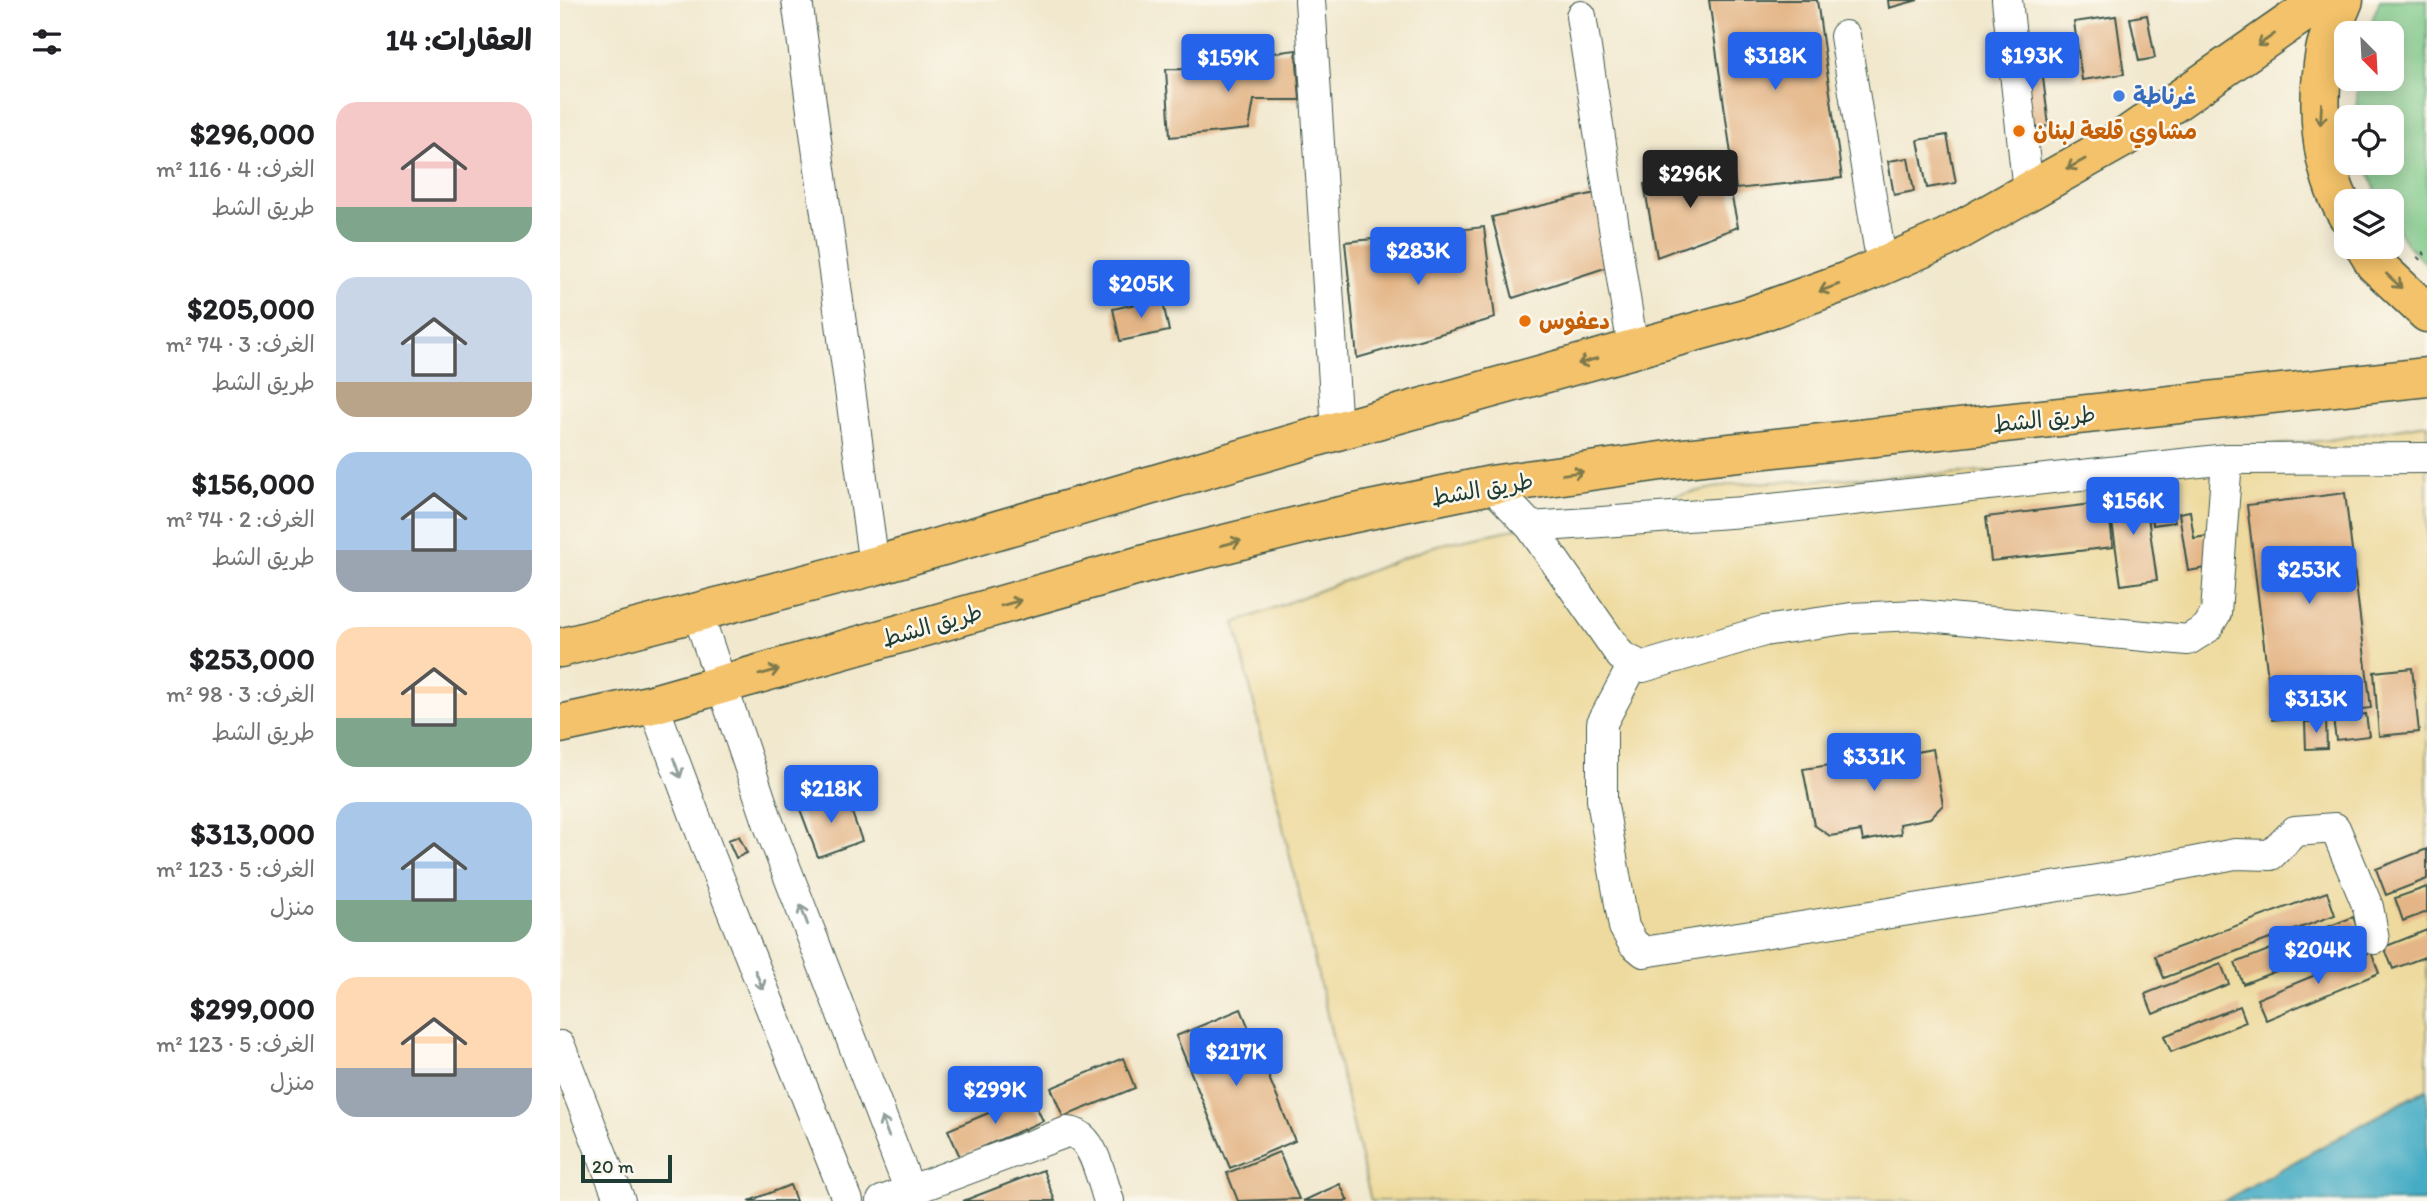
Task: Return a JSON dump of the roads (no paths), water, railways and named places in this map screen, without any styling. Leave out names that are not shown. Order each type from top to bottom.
[{"type":"highway","points":[[560,648],[874,566],[1337,431],[1745,318],[1882,266],[1946,238],[2125,137],[2322,0]]},
{"type":"highway","points":[[2335,189],[2320,125],[2325,49],[2344,0]]},
{"type":"highway","points":[[2372,259],[2427,313]]},
{"type":"highway","name":"طريق الشط","points":[[560,724],[653,704],[1156,561],[1326,519],[1491,485],[1675,459],[2427,377]]},
{"type":"street","points":[[797,0],[874,566]]},
{"type":"street","points":[[1310,0],[1337,431]]},
{"type":"street","points":[[2007,0],[2028,191]]},
{"type":"street","points":[[1581,16],[1633,349]]},
{"type":"street","points":[[1845,36],[1882,266]]},
{"type":"street","points":[[1531,527],[1743,512],[2227,459],[2427,458]]},
{"type":"street","points":[[1491,485],[1531,527],[1621,656],[1643,667],[1765,631],[1864,617],[1916,615],[2188,640],[2207,628],[2216,613],[2227,459]]},
{"type":"street","points":[[698,614],[769,825],[910,1191]]},
{"type":"street","points":[[1634,663],[1602,723],[1602,800],[1624,927],[1633,943],[1644,952],[2108,878],[2235,854],[2271,855],[2295,831],[2335,828],[2368,907],[2374,939]]},
{"type":"street","points":[[653,704],[707,848],[848,1201]]},
{"type":"street","points":[[560,1046],[620,1201]]},
{"type":"street","points":[[882,1201],[1067,1132],[1074,1132],[1087,1140],[1109,1201]]},
{"type":"water","points":[[2427,1089],[2427,1201],[2224,1201]]},
{"type":"place","name":"غرناطة","points":[[2119,96]]},
{"type":"place","name":"مشاوي قلعة لبنان","points":[[2019,131]]},
{"type":"place","name":"دعفوس","points":[[1525,321]]}]
